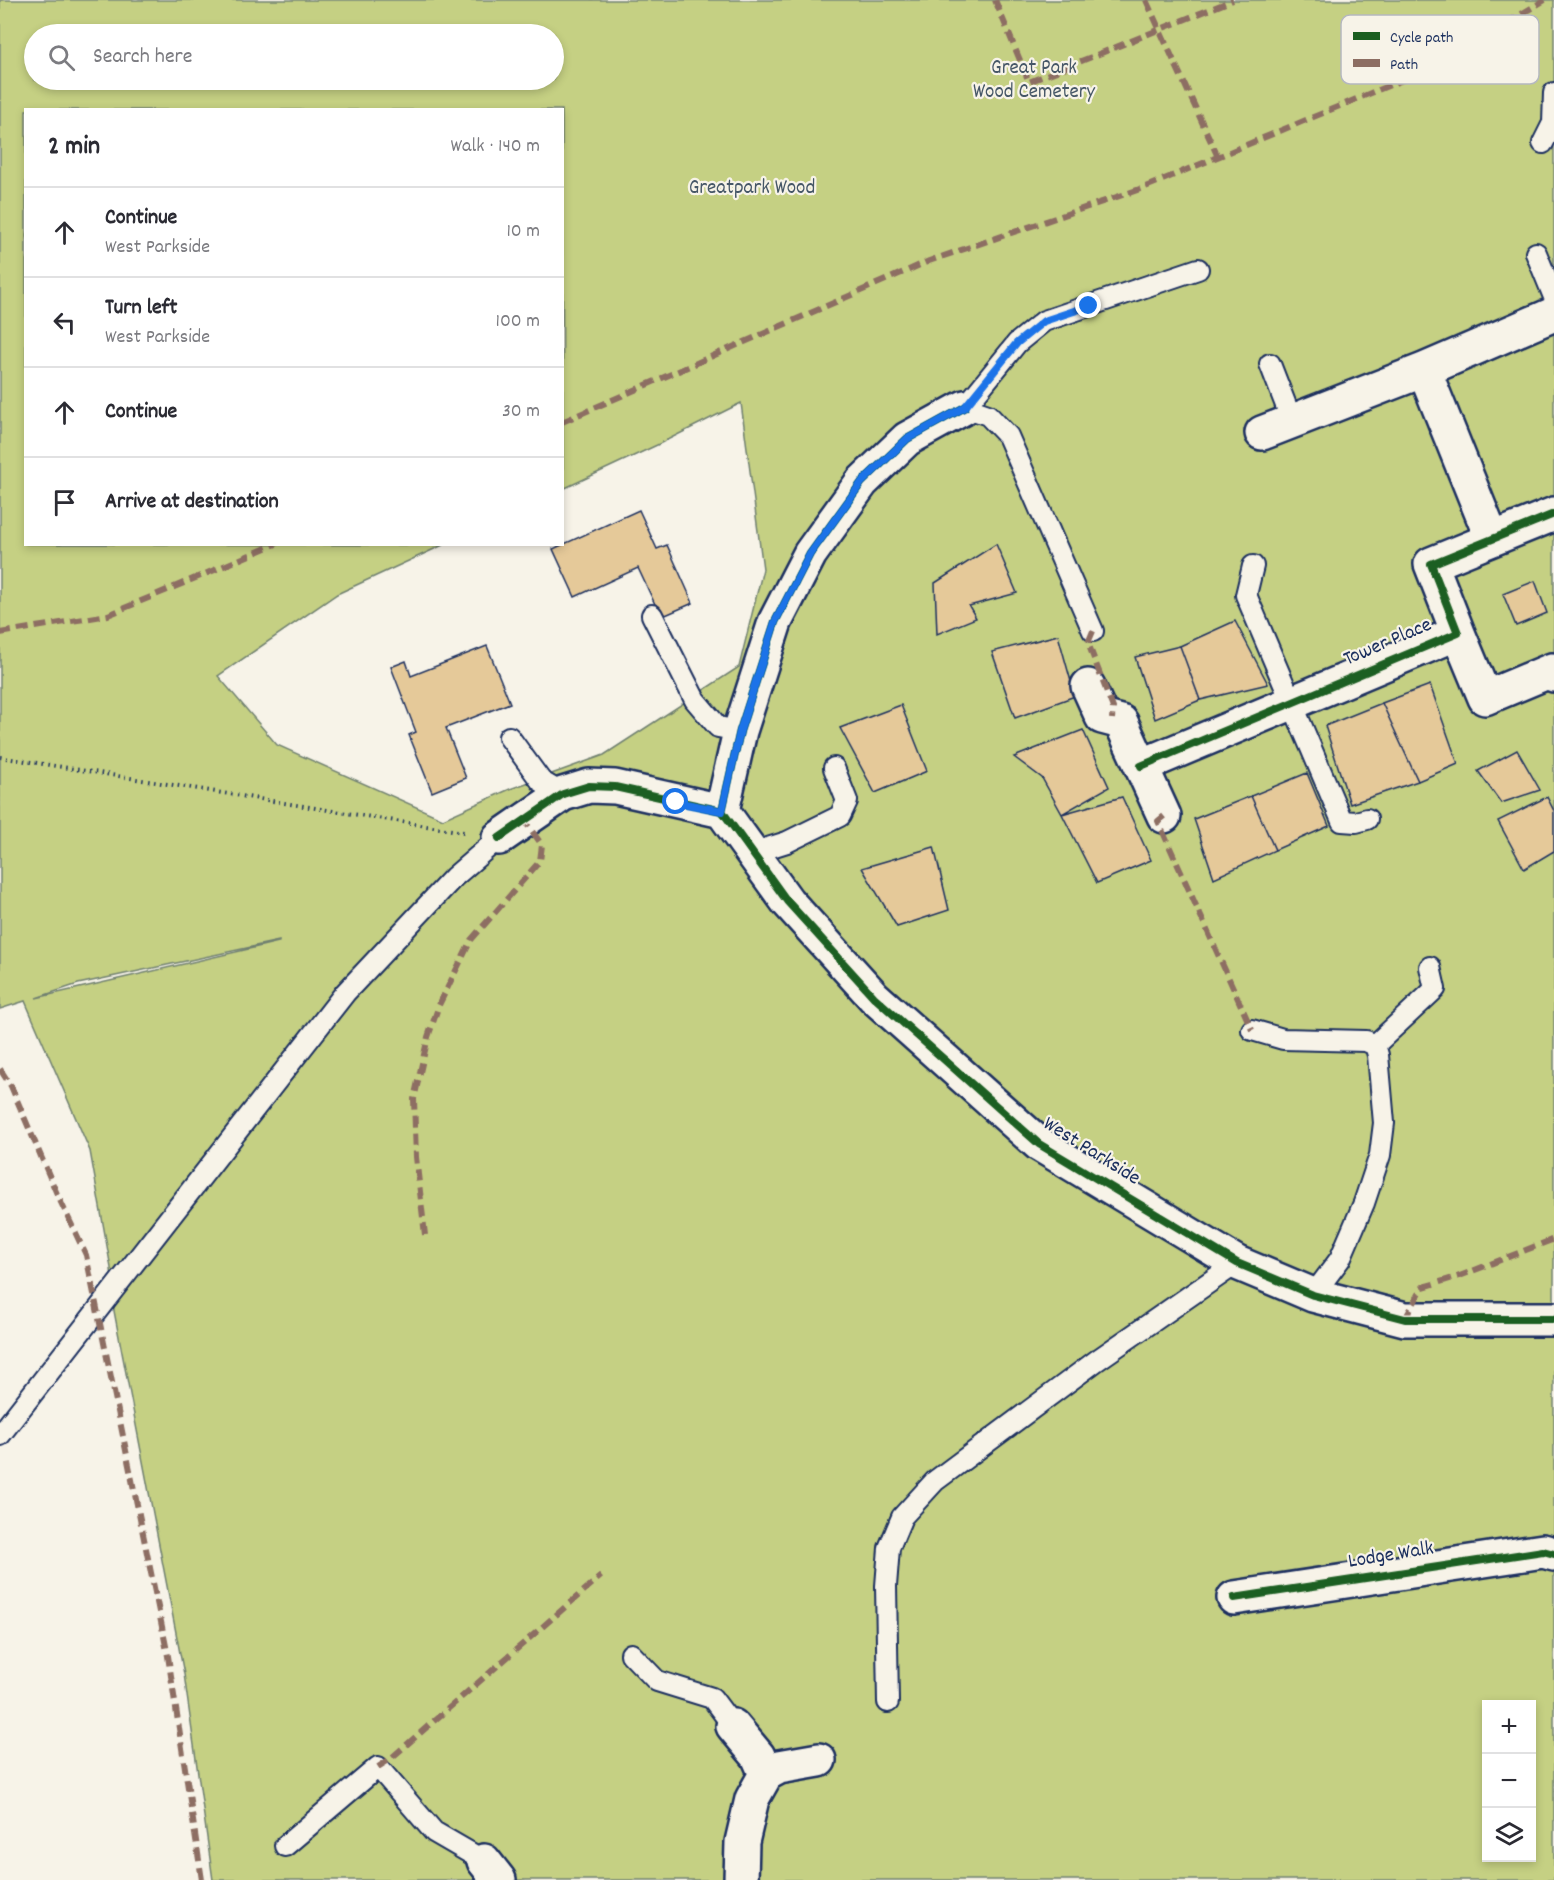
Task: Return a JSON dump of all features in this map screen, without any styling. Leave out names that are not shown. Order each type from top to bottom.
[{"type":"street","points":[[1277,427],[1424,370],[1554,314]]},
{"type":"street","points":[[1424,370],[1492,539]]},
{"type":"street","points":[[499,838],[563,794],[589,786],[615,787],[722,811],[740,731],[775,622],[810,554],[862,482],[892,453],[907,439],[965,407]]},
{"type":"street","name":"Tower Place","points":[[1553,672],[1485,698],[1431,564],[1554,513]]},
{"type":"street","name":"Tower Place","points":[[1141,766],[1458,633]]},
{"type":"street","points":[[1088,686],[1102,717],[1121,722],[1164,816]]},
{"type":"street","name":"West Parkside","points":[[722,811],[787,901],[874,997],[1039,1144],[1237,1263],[1313,1295],[1406,1319],[1554,1319]]},
{"type":"street","name":"Lodge Walk","points":[[1234,1598],[1543,1551],[1554,1554]]},
{"type":"street","points":[[733,1726],[758,1756],[766,1774]]},
{"type":"street","points":[[741,1880],[742,1842],[752,1799],[766,1774],[779,1767],[819,1760]]},
{"type":"lane","points":[[1543,143],[1553,123],[1554,93]]},
{"type":"lane","points":[[1536,253],[1554,297]]},
{"type":"lane","points":[[1093,631],[1008,436],[988,415],[965,407],[1017,343],[1044,321],[1198,269]]},
{"type":"lane","points":[[1270,364],[1277,427]]},
{"type":"lane","points":[[1253,566],[1246,595],[1342,821],[1356,822],[1367,819]]},
{"type":"lane","points":[[652,615],[695,700],[718,727],[740,731]]},
{"type":"lane","points":[[509,737],[541,781],[563,794]]},
{"type":"lane","points":[[752,853],[787,842],[840,816],[847,801],[834,768]]},
{"type":"lane","points":[[0,1435],[345,993],[454,877],[499,838]]},
{"type":"lane","points":[[1375,1045],[1435,989],[1430,967]]},
{"type":"lane","points":[[1252,1030],[1283,1039],[1366,1041],[1375,1045],[1378,1055],[1384,1123],[1380,1155],[1364,1203],[1340,1259],[1313,1295]]},
{"type":"lane","points":[[888,1702],[886,1586],[889,1548],[902,1517],[935,1481],[1096,1361],[1237,1263]]},
{"type":"lane","points":[[631,1654],[657,1681],[712,1698],[733,1726]]},
{"type":"lane","points":[[285,1846],[378,1767],[434,1832],[491,1870]]},
{"type":"path","points":[[0,758],[499,838]]},
{"type":"green space","points":[[0,0],[1554,0],[1554,1880],[213,1880],[184,1674],[114,1311],[111,1268],[90,1151],[25,1001],[0,1009]],"holes":[[[279,942],[36,998],[78,984]]]},
{"type":"building","points":[[639,510],[657,549],[667,545],[693,603],[661,617],[638,568],[575,597],[553,549],[564,546]]},
{"type":"building","points":[[996,544],[1017,593],[969,606],[976,618],[937,634],[935,583]]},
{"type":"building","points":[[1535,581],[1547,613],[1516,626],[1503,594]]},
{"type":"building","points":[[1235,621],[1268,684],[1200,700],[1180,646]]},
{"type":"building","points":[[1058,635],[1075,696],[1015,718],[992,652]]},
{"type":"building","points":[[487,646],[510,703],[446,728],[466,778],[432,792],[409,735],[416,732],[391,667],[406,661],[411,676]]},
{"type":"building","points":[[1180,646],[1200,700],[1155,719],[1135,657]]},
{"type":"building","points":[[1430,685],[1458,764],[1418,781],[1382,703]]},
{"type":"building","points":[[1382,703],[1418,781],[1350,804],[1325,726]]},
{"type":"building","points":[[901,705],[927,771],[875,793],[840,728]]},
{"type":"building","points":[[1083,730],[1109,787],[1062,814],[1042,778],[1014,757]]},
{"type":"building","points":[[1517,750],[1540,790],[1501,803],[1478,771]]},
{"type":"building","points":[[1307,773],[1329,826],[1275,850],[1251,796]]},
{"type":"building","points":[[1251,796],[1275,850],[1214,878],[1194,819]]},
{"type":"building","points":[[1122,797],[1151,860],[1097,883],[1062,814]]},
{"type":"building","points":[[1547,797],[1554,811],[1554,851],[1524,869],[1498,821]]},
{"type":"building","points":[[934,847],[949,910],[897,927],[862,868]]},
{"type":"marked path","points":[[995,0],[1029,82],[1233,0]]},
{"type":"marked path","points":[[1146,0],[1218,157]]},
{"type":"marked path","points":[[1520,15],[1545,0]]},
{"type":"marked path","points":[[564,421],[929,261],[1143,188],[1392,84]]},
{"type":"marked path","points":[[0,633],[108,615],[271,546]]},
{"type":"marked path","points":[[1093,631],[1088,643],[1113,708],[1112,719]]},
{"type":"marked path","points":[[1164,816],[1158,821],[1252,1030]]},
{"type":"marked path","points":[[425,1235],[416,1157],[414,1099],[428,1037],[439,1005],[471,940],[540,861],[542,845],[524,820]]},
{"type":"marked path","points":[[0,1069],[11,1086],[86,1255],[168,1656],[202,1880]]},
{"type":"marked path","points":[[1405,1319],[1423,1287],[1457,1277],[1554,1239]]},
{"type":"marked path","points":[[378,1767],[389,1760],[601,1576]]},
{"type":"cycle path","points":[[722,811],[740,731],[775,622],[810,554],[862,482],[907,439],[965,407]]},
{"type":"cycle path","points":[[1141,766],[1458,633],[1431,564],[1554,514]]},
{"type":"cycle path","points":[[499,838],[563,794],[589,786],[615,787],[722,811],[787,901],[874,997],[1039,1144],[1237,1263],[1313,1295],[1405,1319],[1554,1319]]},
{"type":"cycle path","points":[[1234,1598],[1543,1551],[1554,1554]]},
{"type":"route","points":[[676,802],[722,811],[740,731],[775,622],[810,554],[862,482],[907,439],[965,407],[1017,343],[1044,321],[1089,306]]},
{"type":"park label","name":"Great Park Wood Cemetery","points":[[1034,81]]},
{"type":"park label","name":"Greatpark Wood","points":[[752,189]]}]
